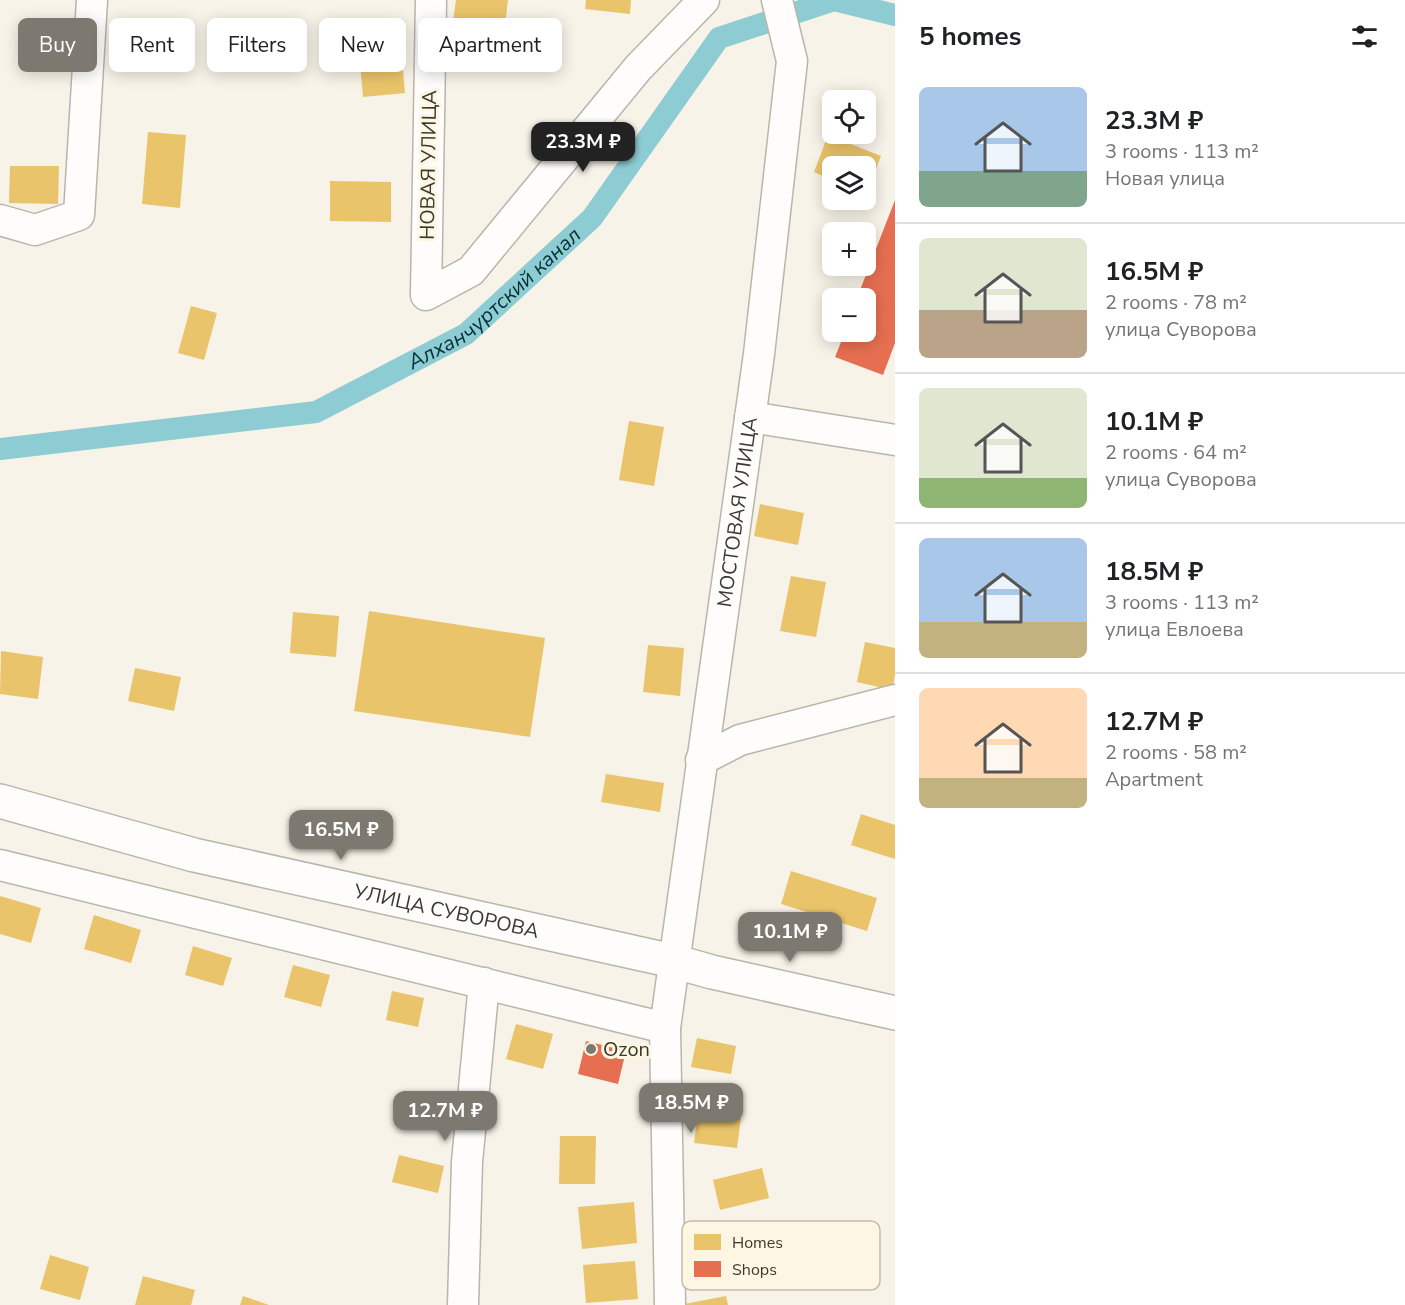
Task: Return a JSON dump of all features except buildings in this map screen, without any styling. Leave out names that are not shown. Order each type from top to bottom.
[{"type":"main road","name":"УЛИЦА СУВОРОВА","points":[[0,801],[194,855],[673,961],[712,972],[895,1013]]},
{"type":"street","points":[[0,220],[35,230],[79,215],[92,0]]},
{"type":"street","name":"НОВАЯ УЛИЦА","points":[[431,0],[426,295],[471,271],[638,68],[704,0]]},
{"type":"street","name":"МОСТОВАЯ УЛИЦА","points":[[670,1305],[665,1028],[750,417],[792,61],[777,0]]},
{"type":"street","points":[[750,417],[895,440]]},
{"type":"street","points":[[701,760],[740,740],[895,700]]},
{"type":"street","points":[[0,865],[665,1028]]},
{"type":"street","points":[[464,1305],[467,1162],[484,983]]},
{"type":"waterway","name":"Алханчуртский канал","points":[[0,449],[316,412],[466,334],[592,218],[719,38],[834,0],[895,15]]},
{"type":"place","name":"Ozon","points":[[591,1049]]}]
